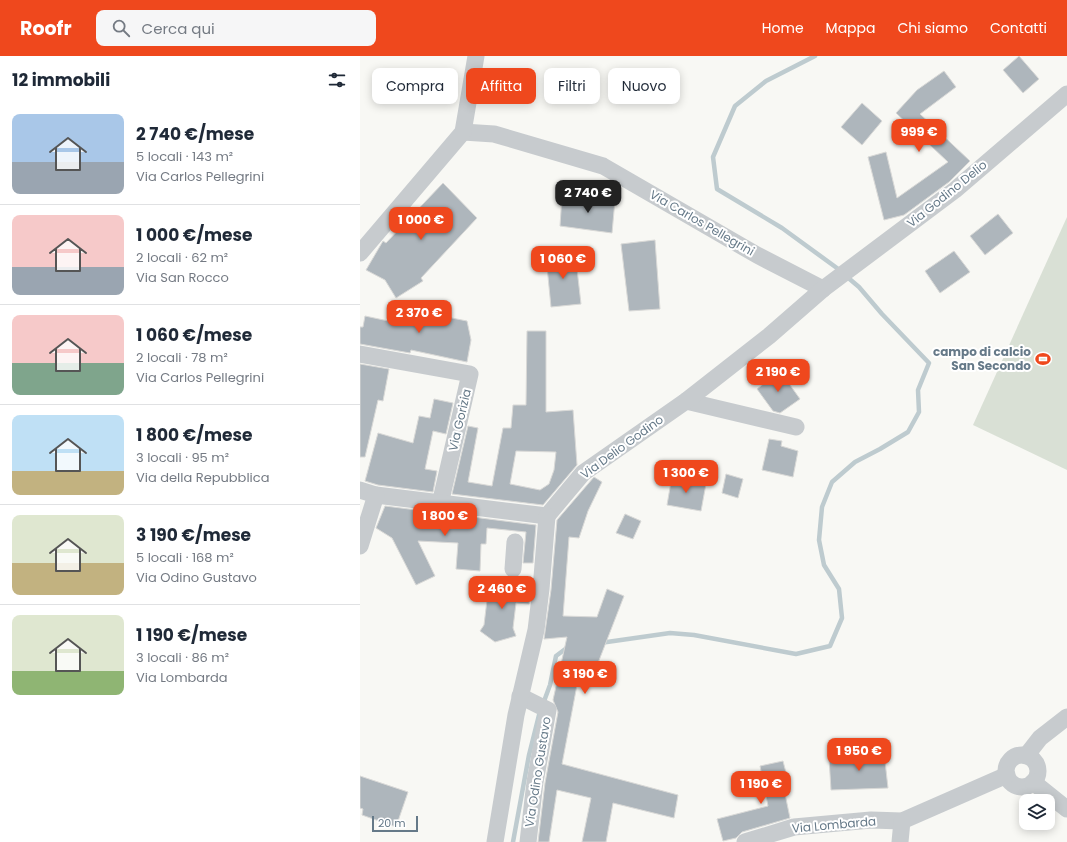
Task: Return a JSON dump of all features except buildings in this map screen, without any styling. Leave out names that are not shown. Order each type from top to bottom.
[{"type":"street","points":[[360,252],[463,132],[476,56]]},
{"type":"street","name":"Via Godino Delio","points":[[830,285],[955,190],[1067,94]]},
{"type":"street","name":"Via Carlos Pellegrini","points":[[463,132],[494,134],[603,166],[757,255],[830,285]]},
{"type":"street","name":"Via Delio Godino","points":[[547,516],[583,473],[686,401],[769,336],[830,285]]},
{"type":"street","name":"Via Gorizia","points":[[360,354],[470,374],[440,504]]},
{"type":"street","points":[[686,401],[796,427]]},
{"type":"street","points":[[360,490],[376,495],[440,504],[547,516],[536,630],[520,696],[504,781],[495,842]]},
{"type":"street","points":[[362,535],[376,495]]},
{"type":"street","points":[[514,569],[515,542]]},
{"type":"street","name":"Via Odino Gustavo","points":[[520,696],[548,710],[535,782],[528,842]]},
{"type":"street","points":[[1026,756],[1036,764],[1038,774],[1033,782],[1024,786],[1018,786],[1013,784],[1007,775],[1007,766],[1012,758],[1026,756],[1040,738],[1067,717]]},
{"type":"street","name":"Via Lombarda","points":[[745,842],[794,827],[871,820],[902,821],[1007,775]]},
{"type":"street","points":[[1033,782],[1067,809]]},
{"type":"street","points":[[900,842],[902,821]]},
{"type":"shaded area","name":"campo di calcio San Secondo","points":[[1067,217],[1067,470],[973,425]]},
{"type":"waterway","points":[[815,56],[766,81],[735,106],[713,157],[717,189],[782,228],[841,271]]},
{"type":"waterway","points":[[600,643],[670,633],[694,635],[796,654],[830,646],[842,618],[839,589],[824,565],[819,540],[822,507],[832,482],[855,462],[908,432],[919,412],[918,390],[929,363],[882,314],[859,287],[846,276]]},
{"type":"waterway","points":[[543,704],[550,685],[556,656],[568,647]]},
{"type":"waterway","points":[[513,842],[529,755],[540,711]]},
{"type":"place","name":"campo di calcio San Secondo","points":[[1043,359]]}]
